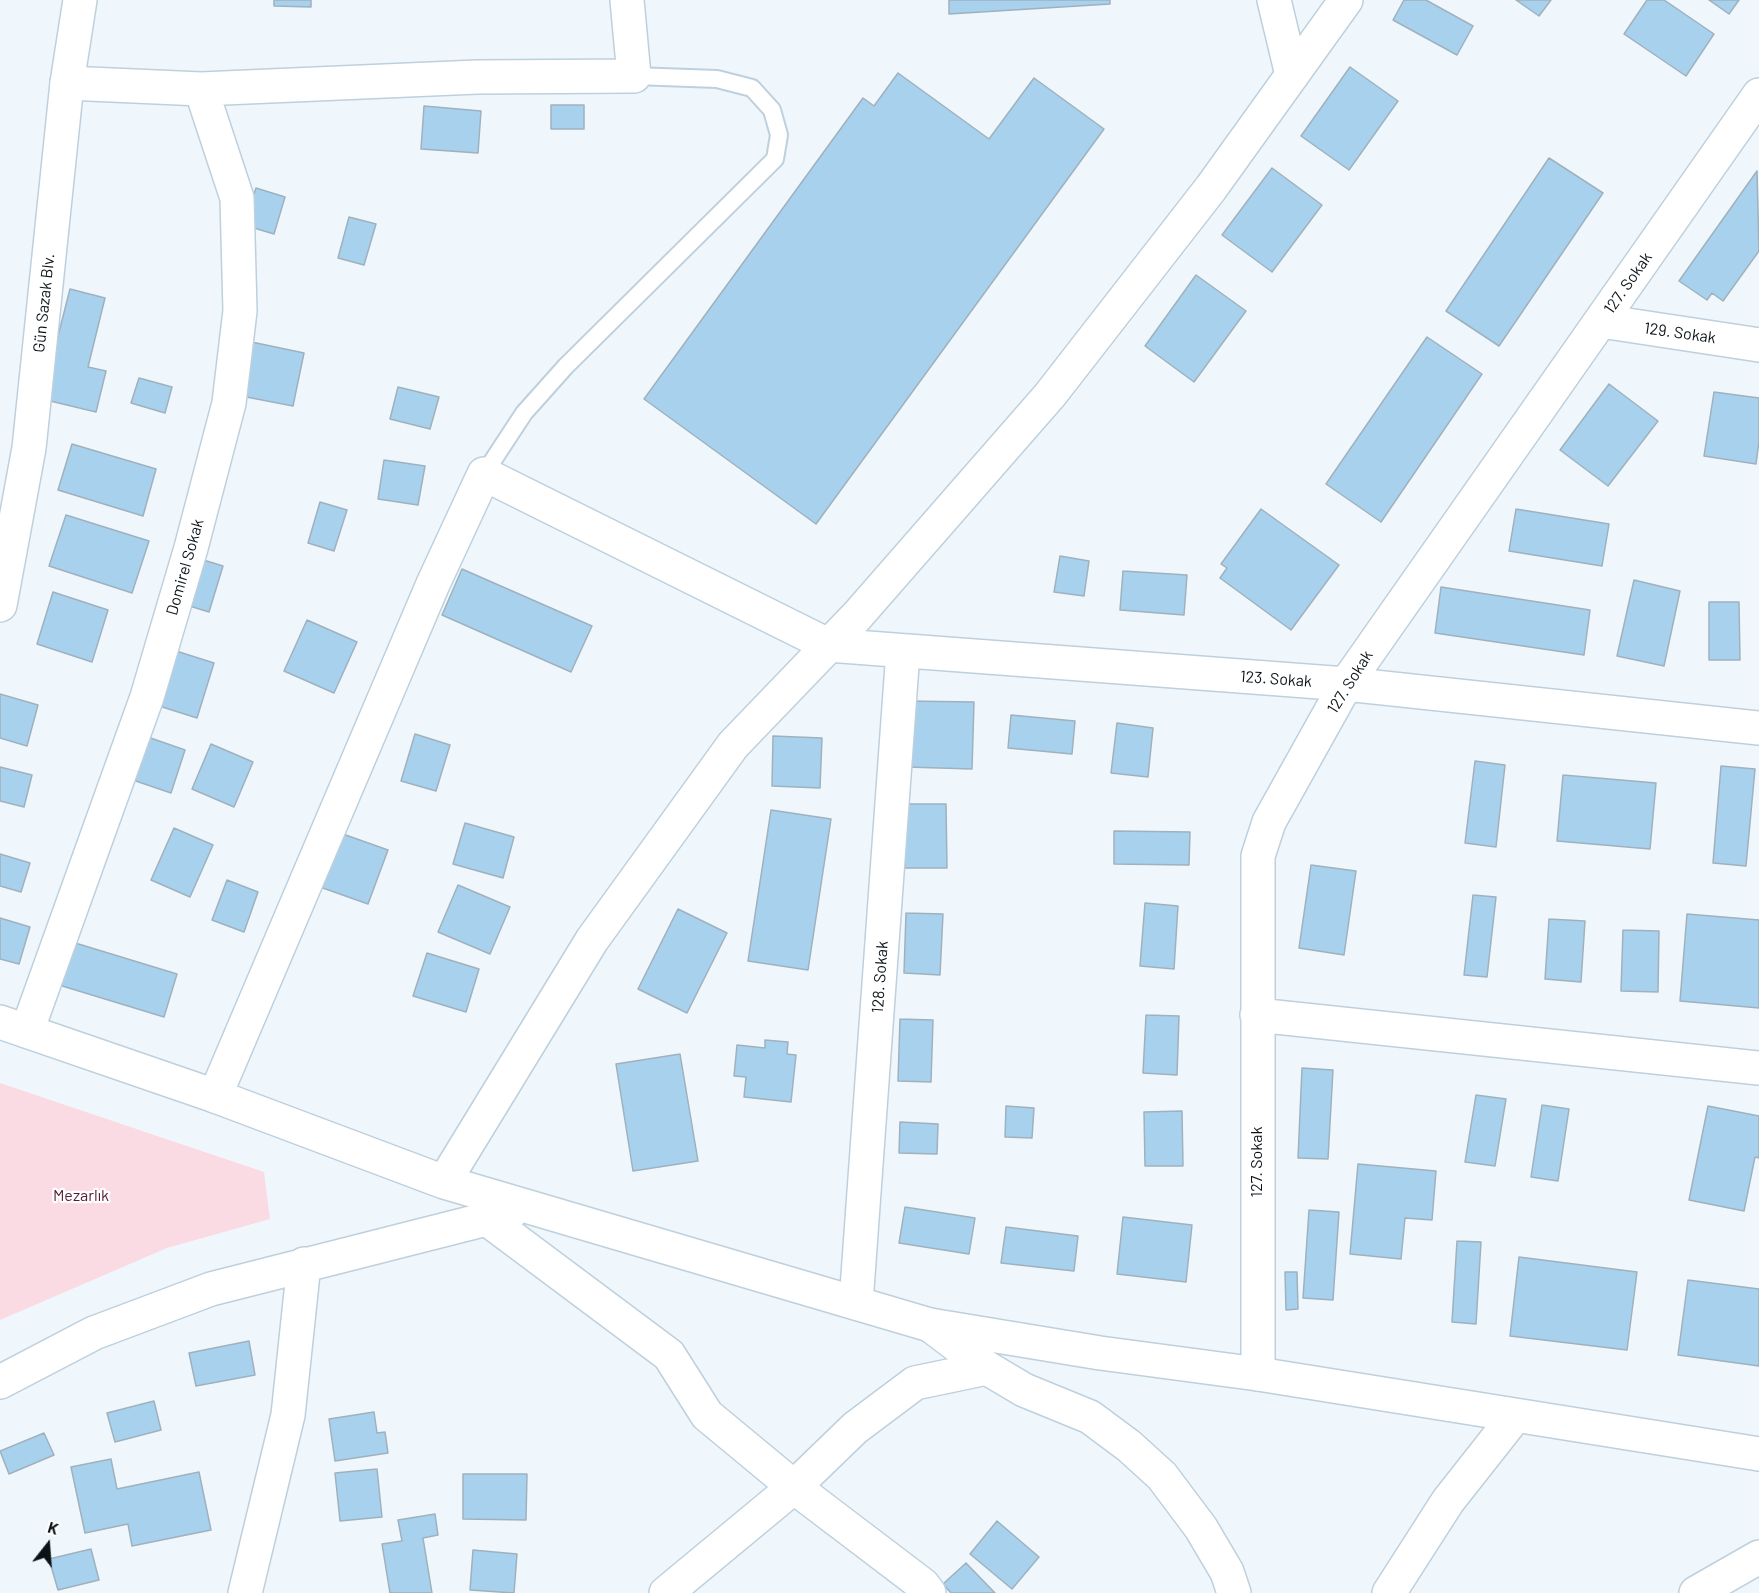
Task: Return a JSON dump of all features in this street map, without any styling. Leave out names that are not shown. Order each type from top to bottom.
[{"type":"street","name":"Gün Sazak Blv.","points":[[0,605],[29,448],[66,83],[80,0]]},
{"type":"street","points":[[66,83],[201,89],[477,77],[634,76],[627,0]]},
{"type":"street","points":[[1274,0],[1292,75]]},
{"type":"street","points":[[444,1182],[591,940],[733,745],[828,645],[1050,395],[1211,189],[1346,0]]},
{"type":"street","name":"Domirel Sokak","points":[[14,1026],[147,697],[230,404],[240,311],[237,198],[201,89]]},
{"type":"street","name":"127. Sokak","points":[[1258,1374],[1258,856],[1269,822],[1346,684],[1759,94]]},
{"type":"street","name":"129. Sokak","points":[[1602,321],[1759,345]]},
{"type":"street","points":[[215,1096],[433,584],[484,474],[828,645]]},
{"type":"street","name":"123. Sokak","points":[[828,645],[1346,684],[1759,728]]},
{"type":"street","name":"128. Sokak","points":[[856,1302],[903,651]]},
{"type":"street","points":[[1257,1015],[1759,1068]]},
{"type":"street","points":[[14,1026],[215,1096],[444,1182],[930,1325],[1100,1353],[1258,1374],[1759,1454]]},
{"type":"street","points":[[0,1382],[94,1333],[211,1289],[532,1208]]},
{"type":"street","points":[[488,1219],[669,1355],[707,1415],[794,1487],[923,1585],[929,1593]]},
{"type":"street","points":[[245,1593],[288,1415],[304,1264]]},
{"type":"street","points":[[930,1325],[987,1368],[1024,1390],[1090,1418],[1129,1446],[1154,1469],[1201,1528],[1227,1572],[1234,1593]]},
{"type":"street","points":[[666,1593],[794,1487],[855,1428],[915,1383],[987,1368]]},
{"type":"street","points":[[1389,1593],[1448,1501],[1515,1416]]},
{"type":"street","points":[[1696,1593],[1759,1557]]},
{"type":"lane","points":[[484,474],[524,413],[566,366],[775,159],[779,135],[772,110],[752,88],[717,79],[634,76]]},
{"type":"green space","name":"Mezarlık","points":[[0,1083],[264,1172],[270,1219],[167,1248],[0,1320]]},
{"type":"building","points":[[274,0],[311,0],[311,7],[274,6]]},
{"type":"building","points":[[949,0],[1110,0],[1110,4],[949,14]]},
{"type":"building","points":[[1404,0],[1426,0],[1473,26],[1457,55],[1393,20]]},
{"type":"building","points":[[1516,0],[1551,0],[1539,16]]},
{"type":"building","points":[[1647,0],[1664,0],[1714,34],[1686,76],[1624,34]]},
{"type":"building","points":[[1709,0],[1739,0],[1729,14]]},
{"type":"building","points":[[1350,67],[1398,101],[1349,170],[1301,136]]},
{"type":"building","points":[[898,73],[989,139],[1034,78],[1104,129],[816,524],[644,399],[863,98],[874,106]]},
{"type":"building","points":[[551,105],[584,105],[584,129],[551,129]]},
{"type":"building","points":[[424,106],[481,111],[478,153],[421,149]]},
{"type":"building","points":[[1549,158],[1603,193],[1499,346],[1446,311]]},
{"type":"building","points":[[1272,168],[1322,205],[1272,272],[1222,235]]},
{"type":"building","points":[[1757,171],[1759,251],[1723,301],[1712,293],[1707,300],[1679,281]]},
{"type":"building","points":[[256,188],[285,197],[274,234],[244,225]]},
{"type":"building","points":[[349,217],[376,224],[364,265],[338,258]]},
{"type":"building","points":[[1196,275],[1246,311],[1194,382],[1145,346]]},
{"type":"building","points":[[70,289],[105,298],[88,367],[106,371],[96,412],[42,399]]},
{"type":"building","points":[[1427,337],[1482,374],[1381,522],[1326,484]]},
{"type":"building","points":[[247,341],[304,353],[293,406],[236,395]]},
{"type":"building","points":[[139,378],[172,387],[165,413],[131,403]]},
{"type":"building","points":[[1609,384],[1658,421],[1608,486],[1560,450]]},
{"type":"building","points":[[398,387],[439,397],[430,429],[390,419]]},
{"type":"building","points":[[1714,392],[1759,398],[1759,441],[1756,464],[1704,456]]},
{"type":"building","points":[[72,444],[156,469],[143,516],[58,490]]},
{"type":"building","points":[[384,460],[425,466],[418,505],[378,499]]},
{"type":"building","points":[[320,502],[347,510],[334,551],[308,543]]},
{"type":"building","points":[[1261,509],[1339,565],[1291,630],[1220,578],[1227,568],[1221,564]]},
{"type":"building","points":[[1516,509],[1609,524],[1602,566],[1509,551]]},
{"type":"building","points":[[66,515],[149,541],[132,593],[49,566]]},
{"type":"building","points":[[1060,556],[1089,561],[1084,596],[1054,592]]},
{"type":"building","points":[[197,558],[223,566],[209,612],[183,604]]},
{"type":"building","points":[[462,569],[592,626],[571,672],[442,615]]},
{"type":"building","points":[[1123,571],[1187,575],[1184,615],[1120,610]]},
{"type":"building","points":[[1634,580],[1680,591],[1664,666],[1617,656]]},
{"type":"building","points":[[1441,587],[1590,610],[1584,655],[1435,633]]},
{"type":"building","points":[[53,592],[108,610],[92,662],[37,644]]},
{"type":"building","points":[[1709,602],[1739,602],[1740,660],[1709,660]]},
{"type":"building","points":[[307,620],[357,642],[334,693],[284,671]]},
{"type":"building","points":[[173,650],[214,663],[197,718],[156,705]]},
{"type":"building","points":[[0,694],[38,705],[27,746],[0,738]]},
{"type":"building","points":[[907,701],[974,702],[972,769],[906,767]]},
{"type":"building","points":[[1011,715],[1075,721],[1072,754],[1008,748]]},
{"type":"building","points":[[1117,723],[1153,728],[1148,777],[1111,773]]},
{"type":"building","points":[[415,734],[450,745],[436,791],[401,781]]},
{"type":"building","points":[[142,735],[185,750],[171,793],[127,778]]},
{"type":"building","points":[[773,736],[822,738],[820,788],[772,786]]},
{"type":"building","points":[[211,744],[253,762],[234,807],[192,789]]},
{"type":"building","points":[[1475,761],[1505,765],[1496,847],[1465,843]]},
{"type":"building","points":[[1721,766],[1755,769],[1746,866],[1713,863]]},
{"type":"building","points":[[0,767],[32,775],[24,807],[0,801]]},
{"type":"building","points":[[1563,775],[1656,783],[1650,849],[1557,841]]},
{"type":"building","points":[[903,804],[946,804],[947,868],[905,868]]},
{"type":"building","points":[[771,810],[831,819],[808,970],[748,961]]},
{"type":"building","points":[[465,823],[514,837],[503,878],[453,864]]},
{"type":"building","points":[[174,828],[213,845],[190,897],[151,880]]},
{"type":"building","points":[[1114,831],[1190,832],[1189,865],[1114,864]]},
{"type":"building","points":[[340,833],[388,850],[368,904],[320,887]]},
{"type":"building","points":[[0,854],[30,863],[21,892],[0,886]]},
{"type":"building","points":[[1311,865],[1356,871],[1344,955],[1299,948]]},
{"type":"building","points":[[227,880],[258,892],[244,932],[212,920]]},
{"type":"building","points":[[458,885],[510,907],[490,954],[438,932]]},
{"type":"building","points":[[1473,895],[1496,897],[1487,977],[1464,975]]},
{"type":"building","points":[[1145,903],[1178,906],[1174,969],[1140,966]]},
{"type":"building","points":[[678,909],[727,933],[687,1013],[638,989]]},
{"type":"building","points":[[906,913],[943,914],[940,975],[904,973]]},
{"type":"building","points":[[1687,914],[1759,920],[1759,1008],[1680,1001]]},
{"type":"building","points":[[0,918],[30,927],[19,964],[0,959]]},
{"type":"building","points":[[1549,919],[1585,921],[1581,982],[1545,979]]},
{"type":"building","points":[[1623,930],[1659,931],[1658,992],[1621,991]]},
{"type":"building","points":[[72,942],[177,974],[164,1017],[59,985]]},
{"type":"building","points":[[427,953],[479,969],[466,1012],[413,996]]},
{"type":"building","points":[[1146,1015],[1179,1016],[1177,1075],[1143,1073]]},
{"type":"building","points":[[900,1019],[933,1020],[931,1082],[898,1081]]},
{"type":"building","points":[[765,1040],[788,1042],[787,1054],[796,1055],[791,1102],[744,1097],[746,1077],[734,1076],[737,1045],[765,1048]]},
{"type":"building","points":[[680,1054],[698,1161],[633,1171],[616,1064]]},
{"type":"building","points":[[1302,1068],[1333,1070],[1328,1159],[1298,1158]]},
{"type":"building","points":[[1476,1095],[1506,1099],[1495,1166],[1465,1162]]},
{"type":"building","points":[[1542,1105],[1569,1109],[1558,1181],[1531,1177]]},
{"type":"building","points":[[1006,1106],[1034,1108],[1032,1138],[1005,1137]]},
{"type":"building","points":[[1708,1106],[1759,1116],[1759,1158],[1755,1157],[1744,1211],[1689,1200]]},
{"type":"building","points":[[1182,1111],[1183,1166],[1145,1166],[1144,1112]]},
{"type":"building","points":[[900,1122],[938,1124],[937,1154],[899,1153]]},
{"type":"building","points":[[1358,1164],[1436,1171],[1432,1220],[1405,1218],[1401,1259],[1350,1254]]},
{"type":"building","points":[[905,1207],[975,1218],[969,1254],[899,1243]]},
{"type":"building","points":[[1309,1210],[1339,1212],[1333,1300],[1303,1298]]},
{"type":"building","points":[[1123,1217],[1192,1225],[1186,1282],[1117,1274]]},
{"type":"building","points":[[1006,1227],[1078,1236],[1074,1271],[1001,1263]]},
{"type":"building","points":[[1457,1241],[1481,1242],[1476,1324],[1452,1322]]},
{"type":"building","points":[[1519,1257],[1637,1272],[1627,1350],[1510,1336]]},
{"type":"building","points":[[1285,1272],[1297,1272],[1298,1309],[1286,1310]]},
{"type":"building","points":[[1688,1280],[1759,1289],[1759,1366],[1678,1355]]},
{"type":"building","points":[[249,1341],[255,1375],[196,1386],[189,1353]]},
{"type":"building","points":[[154,1401],[161,1430],[115,1442],[107,1413]]},
{"type":"building","points":[[374,1412],[377,1433],[385,1432],[388,1453],[335,1461],[329,1419]]},
{"type":"building","points":[[44,1433],[54,1455],[9,1474],[0,1451]]},
{"type":"building","points":[[111,1459],[117,1489],[199,1472],[211,1530],[132,1546],[128,1524],[85,1533],[71,1467]]},
{"type":"building","points":[[377,1469],[382,1517],[340,1521],[335,1473]]},
{"type":"building","points":[[463,1474],[527,1474],[526,1520],[463,1519]]},
{"type":"building","points":[[435,1514],[438,1535],[423,1538],[432,1593],[390,1593],[382,1544],[402,1541],[398,1520]]},
{"type":"building","points":[[997,1521],[1039,1557],[1012,1589],[970,1554]]},
{"type":"building","points":[[91,1549],[99,1580],[58,1590],[49,1559]]},
{"type":"building","points":[[473,1550],[517,1554],[514,1593],[470,1590]]},
{"type":"building","points":[[966,1563],[995,1593],[951,1593],[943,1584]]}]
